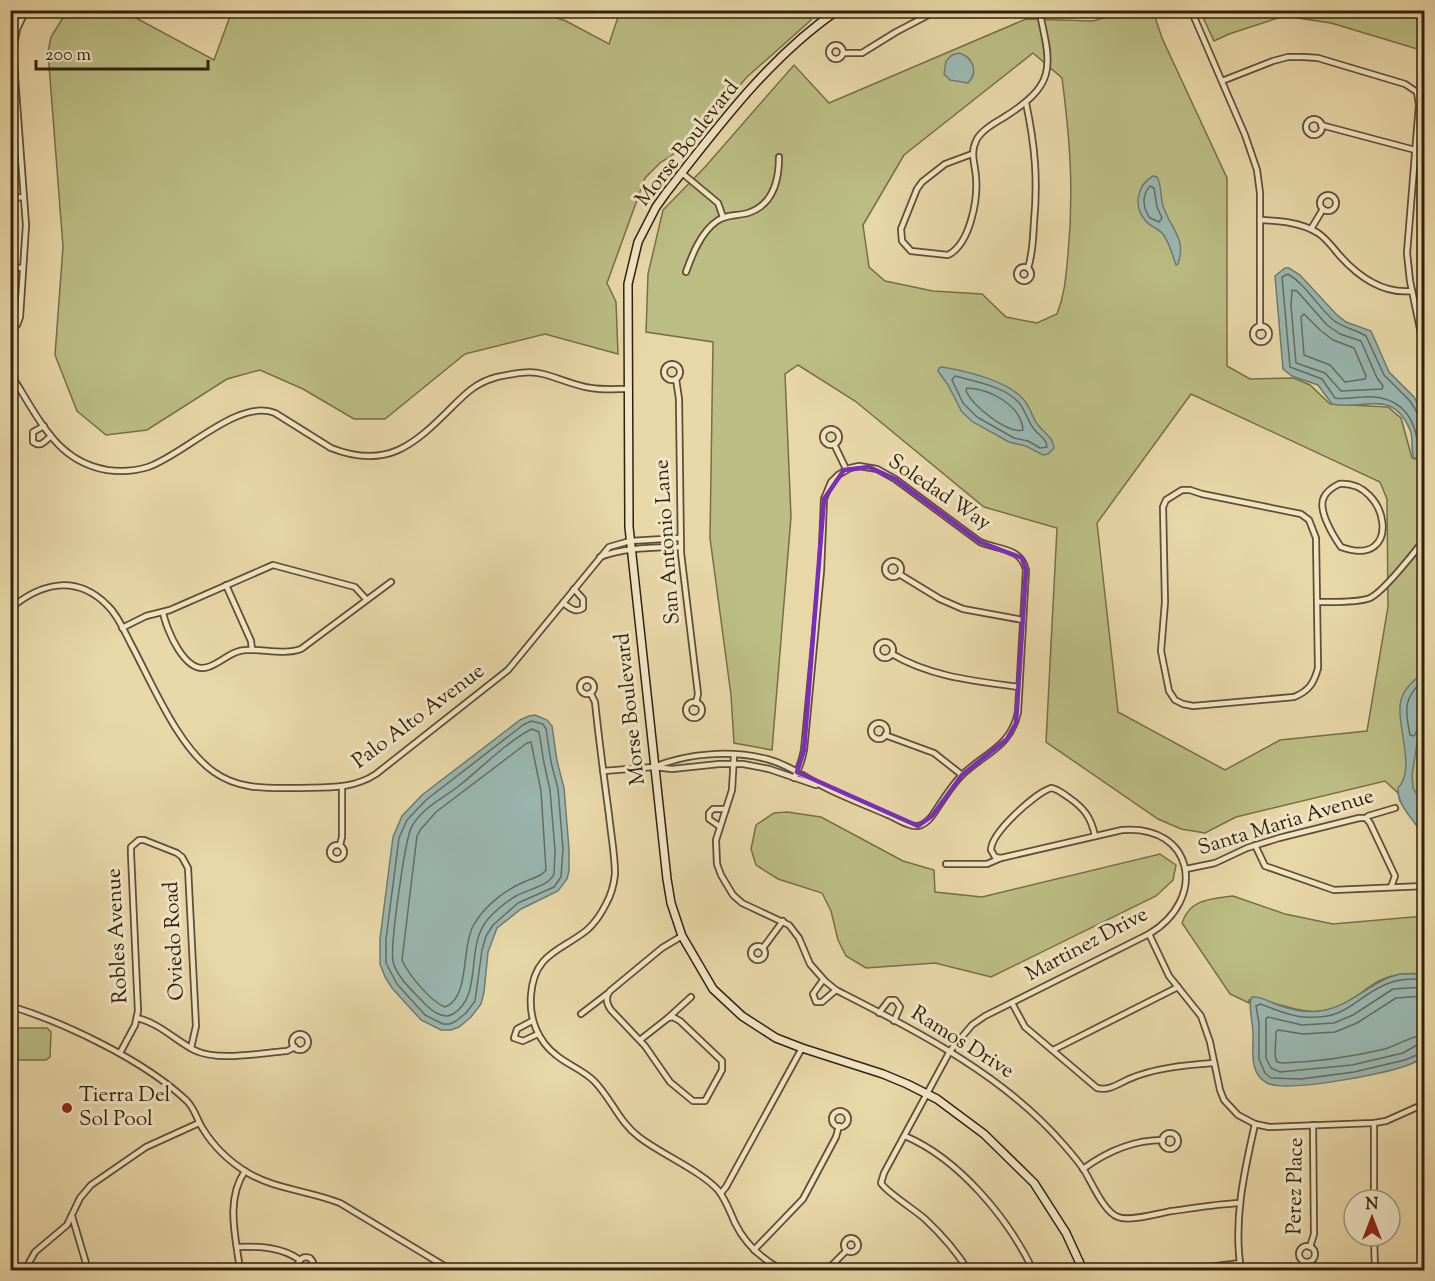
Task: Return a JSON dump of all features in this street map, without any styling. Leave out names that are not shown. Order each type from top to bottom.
[{"type":"street","points":[[10,331],[19,321],[26,225],[12,41],[26,10]]},
{"type":"street","name":"Morse Boulevard","points":[[838,10],[809,33],[763,76],[682,173],[656,207],[645,227],[628,284],[630,541],[671,903],[682,936],[713,989],[742,1016],[767,1033],[802,1048],[883,1074],[936,1099],[984,1134],[1034,1183],[1066,1233],[1083,1270]]},
{"type":"street","points":[[843,53],[862,53],[938,10]]},
{"type":"street","points":[[972,154],[945,164],[917,189],[901,229],[902,241],[911,251],[948,255],[962,242],[970,220],[976,189],[972,154],[976,140],[990,126],[1026,103],[1039,90],[1047,72],[1048,50],[1040,10]]},
{"type":"street","points":[[1191,10],[1254,157],[1259,181],[1260,327]]},
{"type":"street","points":[[1222,81],[1282,58],[1318,57],[1405,84],[1417,92],[1419,105],[1407,253],[1412,291],[1425,348]]},
{"type":"street","points":[[1026,103],[1036,160],[1037,180],[1032,254],[1028,268]]},
{"type":"street","points":[[1321,125],[1415,150]]},
{"type":"street","points":[[686,272],[700,241],[712,225],[723,217],[756,210],[770,197],[778,182],[779,156]]},
{"type":"street","points":[[682,173],[718,203],[723,217]]},
{"type":"street","points":[[10,198],[24,197]]},
{"type":"street","points":[[1311,229],[1323,209]]},
{"type":"street","points":[[1260,220],[1294,223],[1311,229],[1325,238],[1346,263],[1367,280],[1391,291],[1412,291]]},
{"type":"street","points":[[10,267],[23,268]]},
{"type":"street","points":[[10,373],[51,436],[70,455],[90,465],[115,471],[137,470],[162,460],[244,413],[260,409],[275,413],[331,448],[353,455],[377,455],[400,450],[418,440],[468,391],[491,379],[531,372],[590,388],[628,389]]},
{"type":"street","name":"San Antonio Lane","points":[[676,379],[679,399],[680,538],[698,694],[696,703]]},
{"type":"street","points":[[44,426],[33,432],[33,442],[42,444],[51,436]]},
{"type":"street","points":[[794,778],[802,758],[805,739],[821,562],[824,499],[831,482],[846,469],[834,444]]},
{"type":"street","name":"Soledad Way","points":[[654,767],[671,760],[712,755],[766,759],[789,767],[828,789],[918,826],[928,822],[962,775],[1007,739],[1018,712],[1026,570],[1022,558],[1015,552],[980,542],[885,472],[869,467],[846,469]]},
{"type":"street","points":[[1339,484],[1345,484],[1358,487],[1367,493],[1380,510],[1384,526],[1383,534],[1375,546],[1358,552],[1341,547],[1328,524],[1322,501],[1324,494],[1339,484]]},
{"type":"street","points":[[1182,490],[1190,490],[1295,512],[1309,520],[1317,538],[1318,602],[1317,668],[1315,679],[1305,693],[1193,706],[1175,700],[1169,691],[1161,651],[1165,602],[1163,507],[1166,500],[1182,490]]},
{"type":"street","points":[[1314,529],[1328,524]]},
{"type":"street","name":"Palo Alto Avenue","points":[[10,609],[30,593],[40,589],[52,586],[85,590],[101,599],[114,613],[185,743],[213,772],[238,784],[260,788],[342,786],[365,781],[376,774],[499,678],[609,547],[630,541],[680,538]]},
{"type":"street","points":[[1318,602],[1364,600],[1372,597],[1425,540]]},
{"type":"street","points":[[600,557],[631,549],[681,547]]},
{"type":"street","points":[[122,628],[264,568],[277,565],[355,587],[366,599]]},
{"type":"street","points":[[899,574],[940,599],[963,609],[1023,620]]},
{"type":"street","points":[[163,612],[170,632],[184,658],[192,665],[208,667],[241,650],[302,649],[391,582]]},
{"type":"street","points":[[226,585],[251,641],[252,650]]},
{"type":"street","points":[[562,603],[574,610],[583,608],[585,605],[583,598],[574,589]]},
{"type":"street","points":[[892,654],[923,669],[949,677],[1019,687]]},
{"type":"street","points":[[591,694],[594,702],[615,868],[611,893],[602,911],[590,927],[555,950],[538,971],[531,995],[532,1021],[538,1034],[556,1055],[577,1067],[594,1081],[620,1119],[632,1132],[713,1185],[721,1193],[740,1232],[754,1250],[782,1270]]},
{"type":"street","points":[[885,735],[934,753],[962,775]]},
{"type":"street","points":[[734,755],[732,790],[716,840],[717,864],[726,885],[742,903],[783,921],[763,948]]},
{"type":"street","name":"Soledad Way","points":[[654,767],[672,769],[734,764],[758,766],[828,789]]},
{"type":"street","points":[[603,771],[654,767]]},
{"type":"street","points":[[340,845],[342,786]]},
{"type":"street","points":[[1001,858],[996,857],[991,850],[996,835],[1037,796],[1051,788],[1082,807],[1091,820],[1095,836]]},
{"type":"street","name":"Santa Maria Avenue","points":[[1186,869],[1217,862],[1255,845],[1366,818],[1395,808]]},
{"type":"street","points":[[719,826],[710,819],[709,813],[713,809],[726,809]]},
{"type":"street","points":[[1366,818],[1395,876],[1391,887]]},
{"type":"street","points":[[945,864],[987,864],[1001,858],[1134,829],[1154,833],[1176,848],[1186,869]]},
{"type":"street","name":"Robles Avenue","points":[[120,1053],[137,1017],[131,847],[139,840],[161,847]]},
{"type":"street","points":[[1255,845],[1264,866],[1321,887],[1344,890],[1425,886]]},
{"type":"street","name":"Oviedo Road","points":[[161,847],[182,857],[188,868],[196,1026],[191,1048]]},
{"type":"street","name":"Martinez Drive","points":[[968,1270],[943,1237],[905,1202],[884,1189],[881,1183],[884,1173],[926,1095],[950,1051],[972,1025],[1149,934],[1169,918],[1180,904],[1186,885],[1186,869]]},
{"type":"street","name":"Ramos Drive","points":[[783,921],[795,931],[810,964],[823,980],[836,990],[950,1051],[991,1078],[1037,1116],[1083,1169],[1107,1208],[1121,1218],[1240,1203]]},
{"type":"street","points":[[1149,934],[1169,976],[1201,1016],[1210,1042],[1216,1080],[1224,1100],[1238,1115],[1255,1124],[1269,1127],[1374,1123],[1386,1121],[1425,1104]]},
{"type":"street","points":[[581,1014],[607,996],[662,948],[682,936]]},
{"type":"street","points":[[823,980],[813,994],[816,1002],[822,1002],[836,990]]},
{"type":"street","points":[[1053,1050],[1178,987]]},
{"type":"street","points":[[607,996],[607,1005],[610,1010],[640,1041],[670,1082],[697,1102],[705,1101],[723,1066],[720,1058],[676,1018],[668,1018]]},
{"type":"street","points":[[640,1041],[691,997]]},
{"type":"street","name":"Ramos Drive","points":[[879,1013],[889,1000],[896,1000],[900,1007],[894,1021]]},
{"type":"street","points":[[1012,1003],[1021,1023],[1092,1085],[1101,1089],[1113,1087],[1143,1074],[1214,1062]]},
{"type":"street","points":[[10,1006],[43,1018],[120,1053],[191,1105],[199,1123],[216,1148],[245,1171],[263,1180],[323,1196],[340,1203],[451,1270]]},
{"type":"street","points":[[137,1017],[156,1025],[191,1048],[212,1056],[286,1051],[295,1047]]},
{"type":"street","points":[[532,1021],[516,1029],[514,1038],[523,1041],[538,1034]]},
{"type":"street","points":[[721,1193],[802,1048]]},
{"type":"street","points":[[25,1270],[31,1256],[67,1225],[80,1198],[91,1185],[146,1147],[199,1123]]},
{"type":"street","points":[[1374,1123],[1374,1188]]},
{"type":"street","points":[[1241,1270],[1240,1203],[1255,1124]]},
{"type":"street","name":"Perez Place","points":[[1310,1247],[1314,1234],[1313,1125]]},
{"type":"street","points":[[754,1250],[803,1199],[836,1137],[839,1126]]},
{"type":"street","points":[[904,1136],[941,1159],[982,1196],[1002,1219],[1033,1270]]},
{"type":"street","points":[[1083,1169],[1116,1150],[1154,1140],[1163,1140]]},
{"type":"street","points":[[240,1270],[234,1202],[238,1184],[245,1171]]},
{"type":"street","points":[[72,1216],[88,1270]]},
{"type":"street","points":[[237,1247],[265,1247],[291,1253],[300,1260]]},
{"type":"street","points":[[1374,1248],[1375,1270]]},
{"type":"street","points":[[826,1270],[846,1251]]},
{"type":"street","points":[[301,1270],[298,1266],[300,1260],[305,1257],[312,1260],[313,1265],[310,1270]]},
{"type":"street","points":[[1185,1270],[1240,1263]]},
{"type":"highlighted area","points":[[869,467],[895,479],[980,542],[1022,558],[1026,570],[1016,723],[1007,739],[962,775],[932,816],[918,826],[797,772],[804,750],[824,499],[844,470]]},
{"type":"green space","points":[[807,10],[811,20],[747,77],[704,127],[645,178],[607,283],[616,302],[618,354],[545,334],[465,354],[385,419],[354,419],[303,389],[260,370],[227,379],[147,430],[106,435],[77,411],[55,355],[63,247],[48,52],[51,37],[67,11],[123,11],[214,60],[232,11],[535,11],[566,21],[609,44],[620,11]]},
{"type":"green space","points":[[1116,11],[1153,11],[1162,38],[1227,178],[1227,366],[1250,379],[1294,378],[1310,385],[1330,404],[1388,407],[1401,418],[1412,458],[1424,462],[1424,844],[1420,829],[1400,801],[1398,793],[1385,781],[1236,817],[1205,833],[1181,829],[1158,819],[1046,742],[1057,528],[984,507],[855,401],[798,365],[785,374],[791,517],[772,750],[734,743],[731,695],[710,538],[713,342],[646,332],[648,274],[663,210],[705,167],[794,65],[829,103],[1026,19],[1093,21],[1110,16]],"holes":[[[1033,53],[1062,78],[1067,123],[1071,187],[1070,231],[1065,284],[1057,314],[1037,323],[1006,317],[982,294],[933,291],[885,281],[869,267],[863,225],[904,155]],[[1191,394],[1380,482],[1387,499],[1388,607],[1367,731],[1280,740],[1225,770],[1118,712],[1097,523]]]},
{"type":"green space","points":[[1200,11],[1424,11],[1424,51],[1331,23],[1284,16],[1214,41]]},
{"type":"green space","points":[[787,812],[821,817],[903,861],[934,870],[935,892],[982,897],[1160,854],[1176,865],[1173,880],[1156,896],[991,977],[935,963],[866,968],[846,956],[838,940],[831,911],[822,893],[778,879],[756,865],[751,849],[756,825],[774,813]]},
{"type":"green space","points":[[1233,896],[1285,914],[1333,924],[1424,916],[1424,974],[1390,976],[1344,1004],[1320,1011],[1300,1010],[1260,1000],[1249,1000],[1249,1003],[1230,994],[1182,923],[1190,909],[1196,905]]},
{"type":"green space","points":[[11,1028],[47,1028],[51,1032],[50,1057],[46,1060],[11,1060]]},
{"type":"water","points":[[959,53],[968,58],[973,65],[973,74],[968,83],[950,80],[944,74],[946,61],[952,55]]},
{"type":"water","points":[[1153,176],[1159,180],[1163,206],[1179,240],[1180,255],[1176,265],[1163,234],[1147,222],[1139,208],[1140,190]]},
{"type":"water","points":[[1285,268],[1300,275],[1346,322],[1371,331],[1389,372],[1414,397],[1424,415],[1424,459],[1414,458],[1410,430],[1403,417],[1395,409],[1376,404],[1332,404],[1318,385],[1292,376],[1283,369],[1275,276]]},
{"type":"water","points":[[942,367],[998,382],[1017,393],[1026,403],[1036,422],[1050,438],[1054,448],[1048,454],[1043,455],[1026,446],[1009,442],[973,422],[962,412],[938,371]]},
{"type":"water","points":[[1424,671],[1424,730],[1417,743],[1412,775],[1413,788],[1424,806],[1424,844],[1419,829],[1401,803],[1398,788],[1406,770],[1401,700],[1407,688]]},
{"type":"water","points":[[535,715],[547,720],[552,726],[564,788],[569,849],[567,879],[558,891],[521,909],[497,928],[488,952],[481,1004],[459,1027],[441,1030],[421,1020],[392,988],[380,964],[380,939],[393,837],[402,816],[422,795],[520,720]]},
{"type":"water","points":[[1400,974],[1424,974],[1424,1057],[1397,1069],[1314,1084],[1277,1085],[1267,1083],[1258,1074],[1253,1057],[1250,1004],[1252,997],[1262,998],[1294,1010],[1320,1011],[1341,1005],[1379,982]]},
{"type":"place","name":"Tierra Del Sol Pool","points":[[67,1108]]}]
